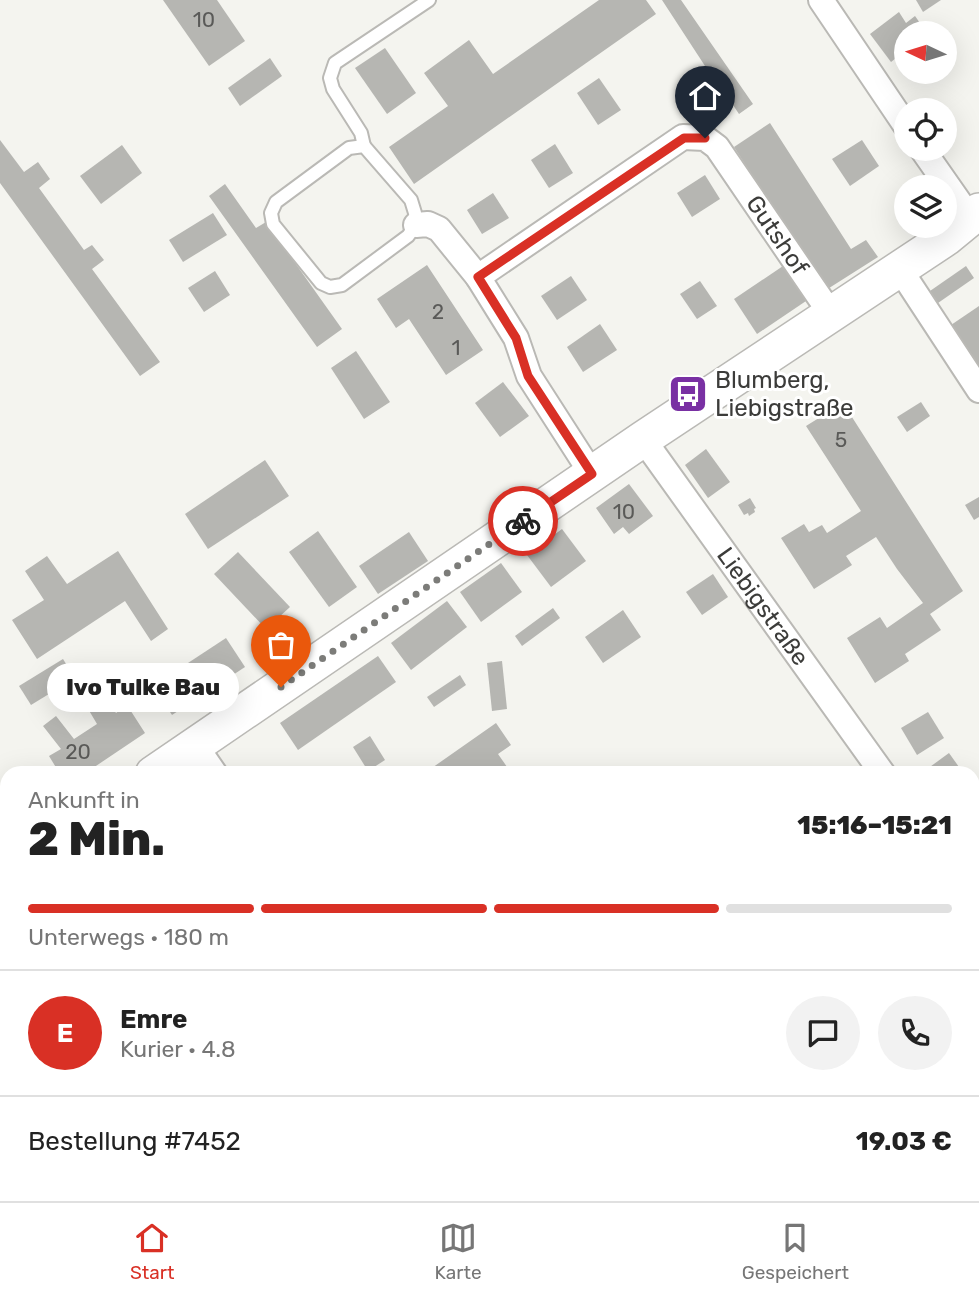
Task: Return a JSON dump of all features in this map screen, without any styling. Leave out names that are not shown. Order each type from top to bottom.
[{"type":"main road","points":[[165,766],[643,439],[946,238],[975,215]]},
{"type":"street","points":[[821,0],[894,108]]},
{"type":"street","name":"Gutshof","points":[[478,277],[684,138],[705,138],[717,147],[831,314]]},
{"type":"street","points":[[932,161],[975,215]]},
{"type":"street","points":[[416,225],[428,224],[439,229],[478,277],[516,338],[528,376],[592,474]]},
{"type":"street","points":[[899,268],[979,390]]},
{"type":"street","name":"Liebigstraße","points":[[643,439],[877,766]]},
{"type":"street","points":[[195,745],[209,766]]},
{"type":"lane","points":[[364,146],[349,148],[276,202],[271,213],[273,224],[321,283],[330,287],[342,285],[408,236],[416,225],[411,200],[364,146],[361,132],[333,89],[330,78],[335,63],[429,0]]},
{"type":"building","points":[[163,0],[217,0],[245,41],[209,66]]},
{"type":"building","points":[[599,0],[646,0],[656,14],[414,184],[389,147],[448,106],[424,73],[469,40],[493,74]]},
{"type":"building","points":[[662,0],[681,0],[753,104],[739,114],[721,87],[710,95],[696,73],[705,66]]},
{"type":"building","points":[[916,0],[941,0],[923,12]]},
{"type":"building","points":[[899,12],[905,21],[894,21],[894,60],[891,62],[870,34]]},
{"type":"building","points":[[385,48],[416,93],[387,114],[355,68]]},
{"type":"building","points":[[270,58],[282,76],[240,106],[228,88]]},
{"type":"building","points":[[599,78],[621,110],[598,125],[577,93]]},
{"type":"building","points":[[770,123],[851,249],[866,240],[878,257],[826,290],[734,147]]},
{"type":"building","points":[[0,140],[24,172],[38,162],[50,179],[39,188],[84,250],[92,245],[104,260],[92,269],[160,362],[140,376],[0,183]]},
{"type":"building","points":[[862,140],[879,166],[850,186],[832,159]]},
{"type":"building","points":[[555,144],[573,173],[549,188],[531,160]]},
{"type":"building","points":[[122,145],[142,173],[101,204],[80,176]]},
{"type":"building","points":[[705,175],[720,199],[692,217],[677,193]]},
{"type":"building","points":[[225,184],[256,228],[266,222],[342,329],[317,347],[209,196]]},
{"type":"building","points":[[493,193],[509,218],[482,234],[467,210]]},
{"type":"building","points":[[213,213],[227,235],[183,262],[169,240]]},
{"type":"building","points":[[427,265],[483,350],[446,375],[409,319],[396,328],[377,299]]},
{"type":"building","points":[[783,266],[806,301],[757,334],[734,299]]},
{"type":"building","points":[[966,266],[974,278],[938,303],[930,291]]},
{"type":"building","points":[[215,271],[230,295],[204,312],[188,288]]},
{"type":"building","points":[[571,276],[587,300],[557,320],[541,296]]},
{"type":"building","points":[[700,281],[717,306],[697,319],[680,294]]},
{"type":"building","points":[[979,306],[979,367],[951,325]]},
{"type":"building","points":[[600,324],[617,350],[583,372],[567,347]]},
{"type":"building","points":[[356,351],[390,402],[364,419],[331,368]]},
{"type":"building","points":[[503,382],[529,416],[500,437],[475,403]]},
{"type":"building","points":[[921,402],[930,416],[907,432],[897,417]]},
{"type":"building","points":[[843,403],[963,591],[930,614],[941,630],[905,654],[909,661],[875,683],[847,638],[880,617],[887,628],[923,603],[876,537],[846,556],[852,565],[814,589],[781,538],[804,524],[809,532],[822,525],[827,533],[861,511],[806,426]]},
{"type":"building","points":[[706,449],[730,482],[708,498],[685,465]]},
{"type":"building","points":[[265,460],[289,496],[208,549],[185,514]]},
{"type":"building","points":[[629,484],[653,516],[629,534],[623,527],[614,534],[596,508]]},
{"type":"building","points":[[979,497],[979,517],[974,520],[965,505]]},
{"type":"building","points":[[750,498],[756,508],[755,512],[749,516],[748,513],[744,515],[738,505]]},
{"type":"building","points":[[562,529],[586,561],[551,587],[527,555]]},
{"type":"building","points":[[318,531],[357,587],[329,607],[289,552]]},
{"type":"building","points":[[409,532],[428,561],[378,594],[359,566]]},
{"type":"building","points":[[118,551],[168,629],[151,641],[125,601],[37,659],[12,620],[44,600],[25,571],[47,556],[67,584]]},
{"type":"building","points":[[238,552],[290,607],[266,629],[214,574]]},
{"type":"building","points":[[501,563],[522,592],[481,622],[460,592]]},
{"type":"building","points":[[713,574],[728,597],[702,615],[686,592]]},
{"type":"building","points":[[447,601],[467,627],[411,670],[391,643]]},
{"type":"building","points":[[553,608],[560,618],[522,646],[515,636]]},
{"type":"building","points":[[623,610],[641,637],[603,663],[585,637]]},
{"type":"building","points":[[226,638],[245,667],[172,715],[153,686]]},
{"type":"building","points":[[378,656],[396,682],[298,750],[280,723]]},
{"type":"building","points":[[63,659],[75,678],[31,705],[19,686]]},
{"type":"building","points":[[502,661],[507,709],[492,711],[487,663]]},
{"type":"building","points":[[460,675],[466,685],[434,707],[427,697]]},
{"type":"building","points":[[99,686],[116,713],[127,705],[145,733],[96,766],[55,766],[49,756],[61,749],[43,726],[56,716],[74,739],[97,724],[81,697]]},
{"type":"building","points":[[928,712],[944,738],[917,755],[901,728]]},
{"type":"building","points":[[496,723],[511,745],[498,754],[506,766],[435,766]]},
{"type":"building","points":[[370,736],[385,760],[376,766],[365,766],[353,747]]},
{"type":"building","points":[[949,753],[958,766],[931,766]]},
{"type":"way so far","points":[[281,687],[523,521]]},
{"type":"place","name":"Blumberg, Liebigstraße","points":[[688,394]]},
{"type":"place","name":"Ivo Tulke Bau","points":[[281,687]]},
{"type":"route","points":[[523,521],[592,474],[528,376],[516,338],[478,277],[684,138],[705,138]]}]
